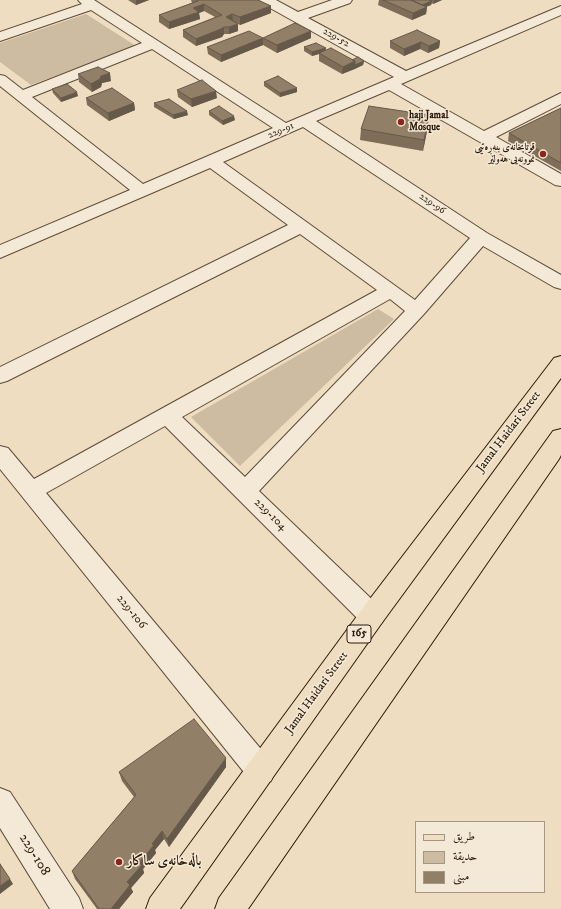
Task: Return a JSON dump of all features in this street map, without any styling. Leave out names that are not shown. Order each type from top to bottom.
[{"type":"main road","name":"Jamal Haidari Street","points":[[161,909],[372,616],[560,367]]},
{"type":"main road","points":[[230,909],[558,449]]},
{"type":"street","name":"229-52","points":[[266,0],[406,77]]},
{"type":"street","points":[[297,17],[345,0]]},
{"type":"street","points":[[0,37],[89,2],[285,129]]},
{"type":"street","name":"229-91","points":[[0,252],[561,10]]},
{"type":"street","points":[[21,96],[153,44]]},
{"type":"street","points":[[0,79],[142,191]]},
{"type":"street","points":[[390,84],[561,181]]},
{"type":"street","points":[[484,137],[561,98]]},
{"type":"street","name":"229-96","points":[[305,121],[480,237],[561,283]]},
{"type":"street","points":[[211,161],[390,292],[417,310]]},
{"type":"street","points":[[0,376],[301,226]]},
{"type":"street","points":[[245,492],[417,310],[480,237]]},
{"type":"street","points":[[31,491],[167,414],[390,292]]},
{"type":"street","name":"229-104","points":[[167,414],[372,616]]},
{"type":"street","name":"229-106","points":[[0,454],[261,771]]},
{"type":"street","name":"229-108","points":[[0,802],[68,909]]},
{"type":"green space","points":[[86,14],[136,46],[31,85],[0,62],[0,43]]},
{"type":"green space","points":[[378,309],[394,319],[240,466],[191,417]]},
{"type":"building","points":[[197,0],[258,0],[271,6],[240,17],[232,14],[226,17],[238,24],[224,27],[196,39],[183,30],[222,15],[204,4],[193,8],[199,12],[169,22],[159,15],[198,1]]},
{"type":"building","points":[[383,0],[411,0],[427,7],[413,13]]},
{"type":"building","points":[[411,0],[429,0],[432,1],[422,5]]},
{"type":"building","points":[[295,23],[311,31],[277,45],[263,38]]},
{"type":"building","points":[[417,30],[440,41],[429,46],[421,42],[404,49],[390,41]]},
{"type":"building","points":[[249,31],[263,38],[221,55],[207,47]]},
{"type":"building","points":[[316,43],[326,48],[312,52],[304,47]]},
{"type":"building","points":[[331,48],[355,61],[343,67],[319,53]]},
{"type":"building","points":[[358,57],[364,61],[355,65],[355,61],[352,60]]},
{"type":"building","points":[[98,67],[110,73],[101,76],[100,79],[91,84],[78,74]]},
{"type":"building","points":[[278,76],[297,88],[280,93],[264,82]]},
{"type":"building","points":[[202,80],[216,91],[191,99],[177,90]]},
{"type":"building","points":[[67,84],[77,92],[61,98],[52,89]]},
{"type":"building","points":[[112,88],[134,103],[108,113],[86,98]]},
{"type":"building","points":[[169,99],[187,111],[173,115],[154,103]]},
{"type":"building","points":[[219,106],[234,116],[222,121],[209,111]]},
{"type":"building","points":[[369,106],[429,115],[424,140],[361,129]]},
{"type":"building","points":[[561,108],[561,163],[509,133]]},
{"type":"building","points":[[194,719],[226,758],[167,839],[162,831],[152,844],[154,845],[139,863],[142,865],[127,882],[130,885],[111,909],[99,909],[72,871],[136,795],[119,772]]},
{"type":"building","points":[[0,864],[10,879],[0,886]]},
{"type":"place","name":"haji Jamal Mosque","points":[[401,122]]},
{"type":"place","name":"قوتابخانەی بنەڕەتیی نموونەیی هەولێر","points":[[543,154]]},
{"type":"place","name":"باڵەخانەی ساکار","points":[[119,862]]}]
